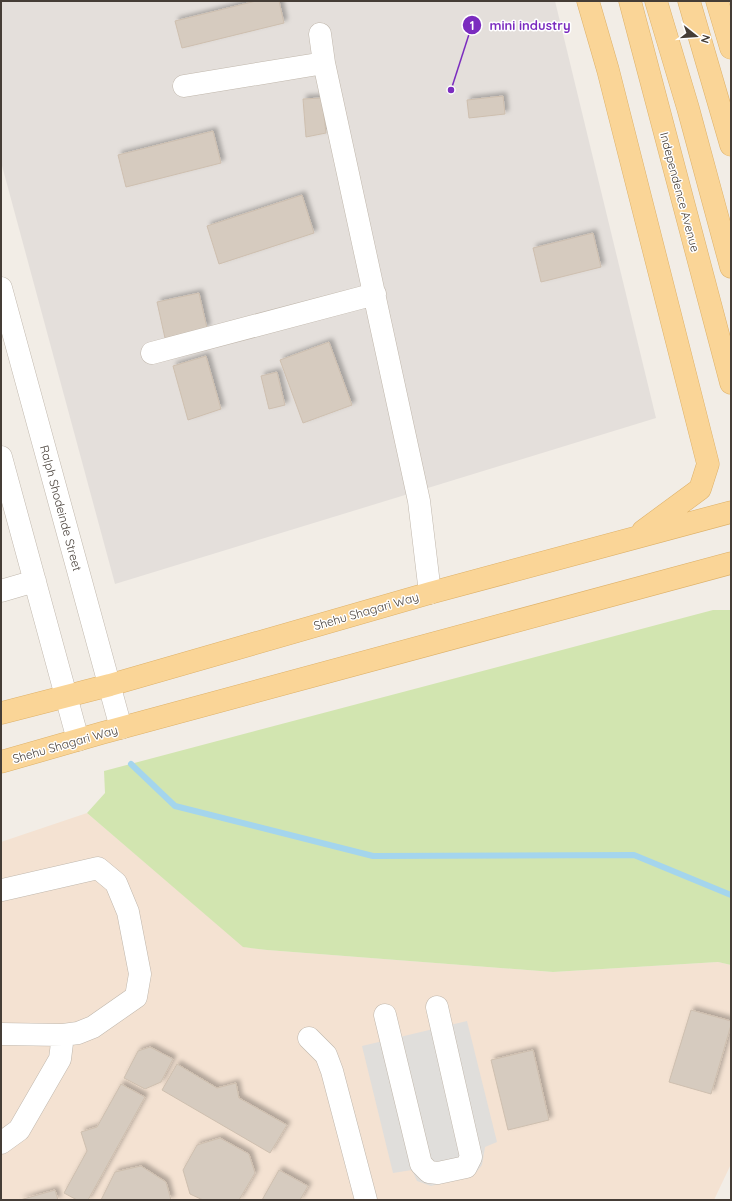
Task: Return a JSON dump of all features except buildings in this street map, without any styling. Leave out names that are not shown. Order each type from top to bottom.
[{"type":"main road","points":[[588,1],[608,70],[708,464],[700,489],[634,537]]},
{"type":"main road","name":"Independence Avenue","points":[[630,1],[731,384]]},
{"type":"main road","points":[[656,1],[688,108],[731,266]]},
{"type":"main road","points":[[689,1],[731,145]]},
{"type":"main road","points":[[717,1],[731,48]]},
{"type":"main road","name":"Shehu Shagari Way","points":[[1,713],[110,685],[430,593],[731,512]]},
{"type":"main road","name":"Shehu Shagari Way","points":[[1,762],[121,728],[731,563]]},
{"type":"street","points":[[320,34],[324,63],[419,501],[430,593]]},
{"type":"street","points":[[184,86],[324,63]]},
{"type":"street","name":"Ralph Shodeinde Street","points":[[1,288],[121,728]]},
{"type":"street","points":[[152,353],[375,294]]},
{"type":"street","points":[[1,456],[78,740]]},
{"type":"street","points":[[1,591],[35,582]]},
{"type":"street","points":[[1,1034],[78,1034],[93,1027],[136,997],[140,974],[128,912],[116,883],[98,868],[2,890]]},
{"type":"street","points":[[385,1015],[421,1164],[429,1172],[438,1173],[466,1167],[471,1157],[437,1007]]},
{"type":"street","points":[[1,1143],[19,1130],[56,1066],[60,1059],[63,1035]]},
{"type":"street","points":[[309,1038],[326,1055],[332,1071],[366,1200]]},
{"type":"shaded area","points":[[1,1],[555,1],[656,418],[115,584],[1,162]]},
{"type":"shaded area","points":[[87,813],[244,947],[553,972],[718,962],[731,965],[731,1164],[714,1200],[1,1200],[1,842]]},
{"type":"shaded area","points":[[467,1021],[497,1142],[485,1147],[482,1165],[473,1176],[431,1186],[417,1181],[412,1170],[393,1173],[362,1046]]},
{"type":"green space","points":[[713,610],[731,610],[731,965],[718,962],[553,972],[243,947],[87,813],[105,793],[104,771]]},
{"type":"waterway","points":[[131,764],[175,806],[373,856],[634,855],[731,895]]},
{"type":"place","name":"mini industry","points":[[451,90]]}]
